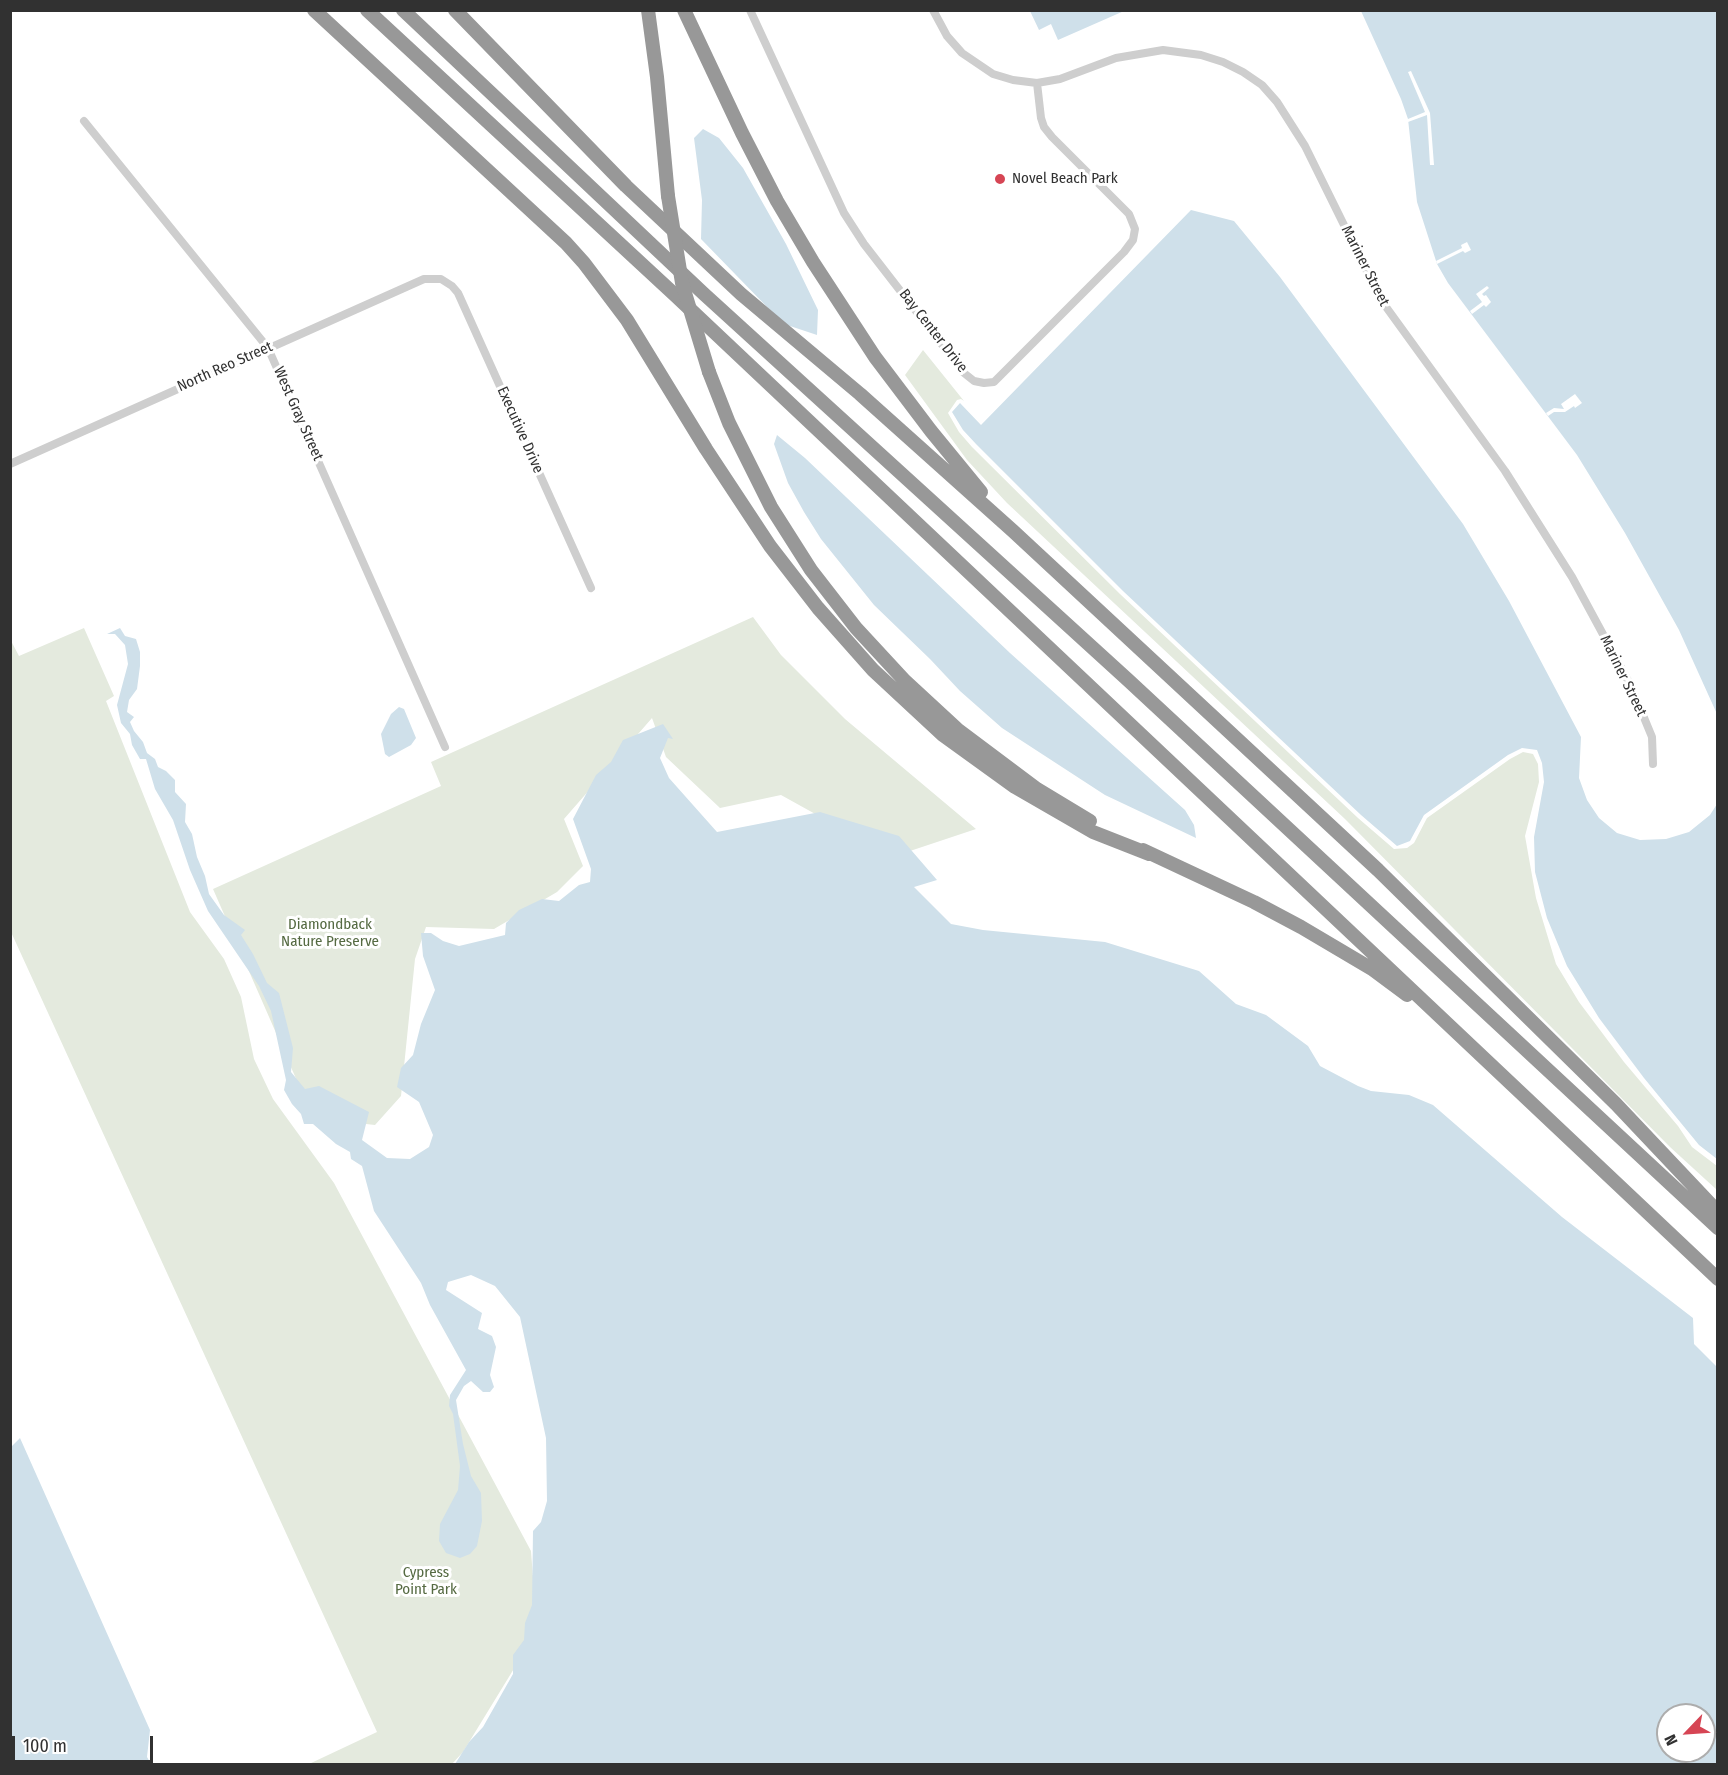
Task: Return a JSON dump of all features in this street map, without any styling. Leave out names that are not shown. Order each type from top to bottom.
[{"type":"highway","points":[[314,10],[567,243],[627,320],[712,458],[770,546],[818,608],[873,670],[943,735],[999,777],[1093,832],[1149,854],[1254,902],[1338,948],[1393,985],[1472,1047]]},
{"type":"highway","points":[[367,10],[675,295],[1718,1279]]},
{"type":"highway","points":[[403,10],[704,294],[1128,680],[1718,1228]]},
{"type":"highway","points":[[455,10],[626,186],[741,294],[860,394],[1013,531],[1378,870],[1616,1104],[1718,1212]]},
{"type":"highway","points":[[648,10],[656,65],[668,195],[682,284],[709,372],[729,423],[771,507],[811,570],[856,628],[931,707],[1010,771],[1149,854]]},
{"type":"highway","points":[[684,10],[759,168],[825,281],[875,357],[904,396],[1013,531]]},
{"type":"street","name":"Bay Center Drive","points":[[750,10],[844,213],[864,244],[964,373],[974,381],[984,383],[994,382],[999,378],[1124,252],[1133,240],[1135,229],[1129,214],[1044,127],[1037,83]]},
{"type":"street","name":"Mariner Street","points":[[933,10],[947,36],[962,54],[979,67],[1014,80],[1037,83],[1060,79],[1116,58],[1163,50],[1201,55],[1223,62],[1262,85],[1293,124],[1381,300],[1505,471],[1572,577],[1631,686],[1652,737],[1653,764]]},
{"type":"street","name":"West Gray Street","points":[[84,121],[268,348],[445,747]]},
{"type":"street","name":"North Reo Street","points":[[10,464],[424,279],[441,279]]},
{"type":"street","name":"Executive Drive","points":[[441,279],[458,292],[591,588]]},
{"type":"green space","points":[[923,350],[964,401],[957,400],[948,413],[959,432],[972,447],[1120,594],[1358,818],[1394,849],[1407,848],[1414,843],[1427,818],[1510,759],[1523,752],[1533,754],[1538,764],[1539,782],[1525,836],[1536,898],[1556,964],[1579,1002],[1624,1062],[1678,1126],[1692,1147],[1717,1166],[1717,1190],[1670,1147],[1345,819],[1007,503],[967,460],[905,375]]},
{"type":"green space","name":"Diamondback Nature Preserve","points":[[753,617],[781,655],[845,719],[976,829],[901,854],[873,846],[781,795],[720,808],[666,757],[652,718],[564,819],[583,866],[557,892],[494,929],[426,927],[415,959],[401,1096],[375,1125],[339,1121],[301,1090],[213,889],[441,786],[431,762]]},
{"type":"green space","name":"Cypress Point Park","points":[[84,628],[114,696],[106,701],[190,912],[224,959],[241,997],[254,1059],[273,1099],[334,1183],[531,1551],[537,1631],[463,1752],[452,1764],[309,1764],[377,1732],[11,932],[10,639],[19,656]]},
{"type":"shaded area","points":[[1030,11],[1124,11],[1058,40],[1051,24],[1039,30]]},
{"type":"shaded area","points":[[1361,11],[1717,11],[1717,714],[1679,630],[1625,533],[1577,455],[1448,283],[1437,264],[1417,202],[1408,119]]},
{"type":"shaded area","points":[[703,129],[719,138],[743,168],[786,244],[818,310],[817,335],[787,325],[701,239],[702,200],[694,138]]},
{"type":"shaded area","points":[[1191,210],[1234,221],[1280,277],[1463,524],[1509,601],[1581,737],[1579,778],[1587,800],[1599,818],[1617,833],[1640,840],[1666,839],[1689,832],[1710,815],[1717,804],[1717,1159],[1699,1145],[1644,1078],[1599,1018],[1567,966],[1547,918],[1535,872],[1534,837],[1544,782],[1542,763],[1537,750],[1522,748],[1508,755],[1424,815],[1410,841],[1397,846],[1361,815],[1123,591],[976,444],[963,430],[952,412],[960,403],[981,425]]},
{"type":"shaded area","points":[[777,435],[805,458],[1010,653],[1185,810],[1194,825],[1196,838],[1105,795],[1002,728],[960,691],[874,605],[821,539],[788,483],[774,444]]},
{"type":"shaded area","points":[[120,628],[125,636],[136,639],[140,652],[137,689],[129,700],[127,712],[134,717],[130,722],[147,753],[155,759],[158,767],[175,780],[175,792],[186,804],[185,822],[192,834],[209,894],[224,915],[245,930],[241,935],[267,983],[279,993],[293,1048],[291,1072],[305,1089],[319,1086],[369,1112],[362,1140],[387,1158],[410,1159],[429,1147],[433,1135],[419,1102],[397,1087],[401,1068],[413,1055],[421,1024],[435,990],[423,956],[421,933],[431,933],[443,941],[459,946],[505,935],[506,923],[519,910],[542,899],[559,901],[579,885],[590,882],[591,869],[573,819],[596,775],[611,762],[623,740],[663,724],[673,739],[668,738],[660,758],[669,778],[717,832],[820,812],[899,836],[937,880],[914,887],[951,924],[983,930],[1105,942],[1199,971],[1236,1004],[1266,1015],[1308,1046],[1320,1066],[1371,1091],[1409,1095],[1433,1105],[1562,1217],[1693,1318],[1694,1344],[1717,1367],[1717,1764],[455,1764],[469,1742],[483,1727],[513,1674],[513,1655],[524,1640],[525,1623],[532,1605],[533,1531],[541,1522],[547,1501],[546,1438],[520,1317],[495,1286],[471,1275],[448,1282],[446,1290],[482,1313],[478,1329],[492,1336],[496,1347],[490,1375],[494,1387],[490,1392],[483,1392],[471,1381],[464,1386],[456,1400],[471,1476],[481,1493],[482,1521],[477,1546],[470,1554],[460,1558],[446,1553],[439,1541],[440,1524],[458,1490],[460,1466],[453,1414],[449,1406],[450,1395],[466,1370],[430,1305],[421,1283],[374,1211],[362,1166],[351,1159],[350,1152],[336,1144],[313,1124],[304,1124],[301,1114],[284,1090],[286,1080],[271,1011],[259,986],[208,911],[190,870],[173,820],[155,789],[146,759],[140,759],[132,745],[130,734],[121,723],[117,705],[128,664],[125,645],[115,634],[107,634]]},
{"type":"shaded area","points":[[399,707],[404,709],[416,738],[411,745],[389,757],[385,754],[381,734],[391,714]]},
{"type":"shaded area","points":[[20,1438],[150,1730],[147,1757],[151,1764],[11,1764],[10,1448]]},
{"type":"pier","points":[[1411,71],[1430,113],[1434,165],[1430,165],[1427,115],[1408,122],[1408,119],[1425,112],[1408,72]]},
{"type":"pier","points":[[1467,242],[1471,250],[1465,253],[1463,251],[1437,264],[1436,261],[1462,248],[1461,245]]},
{"type":"pier","points":[[1487,286],[1489,288],[1482,294],[1486,295],[1491,302],[1472,314],[1470,311],[1482,302],[1476,294]]},
{"type":"pier","points":[[1575,394],[1582,403],[1565,412],[1554,412],[1548,416],[1546,413],[1554,408],[1564,409],[1561,404]]},
{"type":"place","name":"Novel Beach Park","points":[[1000,179]]}]
